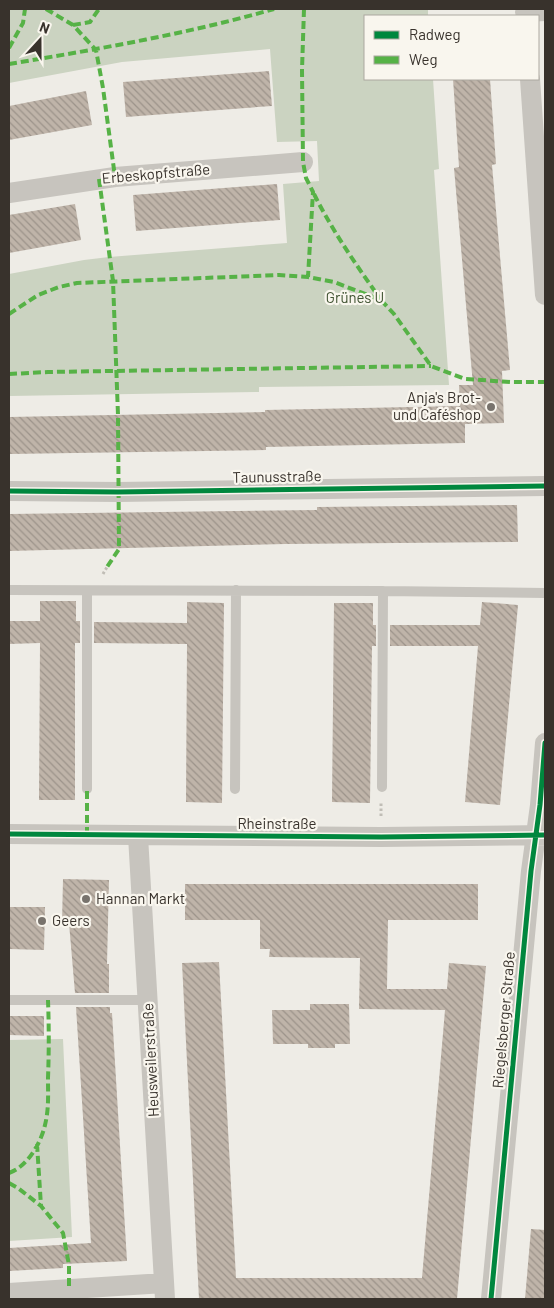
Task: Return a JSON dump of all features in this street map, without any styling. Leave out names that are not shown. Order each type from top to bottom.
[{"type":"street","points":[[525,12],[545,11]]},
{"type":"street","points":[[530,80],[544,243],[545,295]]},
{"type":"street","name":"Erbeskopfstraße","points":[[9,193],[115,176],[303,162]]},
{"type":"street","name":"Taunusstraße","points":[[9,491],[118,492],[545,486]]},
{"type":"street","name":"Riegelsberger Straße","points":[[491,1299],[529,890],[540,835],[540,805],[545,743]]},
{"type":"street","name":"Rheinstraße","points":[[9,834],[381,837],[540,835]]},
{"type":"street","name":"Heusweilerstraße","points":[[9,1293],[165,1291],[138,836]]},
{"type":"lane","points":[[9,590],[545,593]]},
{"type":"lane","points":[[87,590],[87,789]]},
{"type":"lane","points":[[235,789],[236,590]]},
{"type":"lane","points":[[382,787],[383,591]]},
{"type":"lane","points":[[9,1000],[147,1000]]},
{"type":"green space","name":"Grünes U","points":[[9,9],[428,9],[428,15],[364,15],[364,80],[433,80],[439,169],[434,170],[449,385],[259,387],[259,392],[9,396],[9,274],[109,257],[287,243],[283,184],[319,181],[317,141],[277,142],[270,49],[122,62],[9,83]]},
{"type":"green space","points":[[63,1039],[72,1237],[9,1241],[9,1040]]},
{"type":"building","points":[[269,71],[272,106],[126,117],[123,82]]},
{"type":"building","points":[[453,80],[490,80],[496,164],[492,165],[510,370],[502,371],[504,423],[465,424],[465,443],[266,447],[266,450],[9,454],[9,417],[460,406],[459,385],[473,385],[454,168],[459,167]]},
{"type":"building","points":[[86,91],[92,125],[9,140],[9,106]]},
{"type":"building","points":[[277,184],[280,220],[136,231],[133,195]]},
{"type":"building","points":[[75,204],[81,240],[9,253],[9,215]]},
{"type":"building","points":[[517,505],[518,542],[285,544],[9,551],[9,514],[317,510],[317,507]]},
{"type":"building","points":[[40,601],[76,601],[76,621],[80,621],[80,643],[75,643],[75,800],[39,800],[40,643],[9,644],[9,621],[40,621]]},
{"type":"building","points":[[187,602],[224,603],[222,803],[186,802],[187,644],[94,643],[94,622],[187,623]]},
{"type":"building","points":[[482,602],[518,605],[500,805],[465,802],[478,646],[390,646],[390,625],[480,625]]},
{"type":"building","points":[[334,603],[373,603],[373,625],[376,625],[376,646],[372,646],[370,803],[332,802]]},
{"type":"building","points":[[63,879],[109,880],[107,964],[109,964],[109,993],[75,993],[69,923],[62,923]]},
{"type":"building","points":[[185,884],[478,884],[478,920],[388,920],[387,989],[447,989],[449,963],[486,966],[457,1299],[199,1299],[182,963],[219,962],[236,1278],[422,1278],[445,1010],[359,1009],[360,958],[269,957],[270,949],[260,949],[260,920],[185,920]]},
{"type":"building","points":[[9,907],[45,907],[44,950],[9,949]]},
{"type":"building","points":[[310,1004],[349,1004],[350,1044],[335,1044],[335,1048],[308,1048],[308,1044],[273,1044],[272,1010],[310,1010]]},
{"type":"building","points":[[76,1007],[110,1007],[110,1013],[112,1013],[127,1261],[63,1264],[63,1268],[9,1271],[9,1248],[91,1243]]},
{"type":"building","points":[[9,1016],[44,1016],[44,1036],[9,1035]]},
{"type":"building","points":[[531,1229],[545,1230],[545,1299],[525,1299]]},
{"type":"marked path","points":[[9,48],[23,23],[25,9]]},
{"type":"marked path","points":[[46,9],[73,25],[96,50],[115,177]]},
{"type":"marked path","points":[[73,25],[90,22],[99,9]]},
{"type":"marked path","points":[[9,64],[109,47],[274,9]]},
{"type":"marked path","points":[[304,9],[302,70],[303,162],[306,178],[313,192],[308,277]]},
{"type":"marked path","points":[[99,179],[113,281],[118,415],[119,549],[107,567]]},
{"type":"marked path","points":[[314,194],[354,262],[381,300]]},
{"type":"marked path","points":[[9,314],[38,295],[77,283],[279,275],[308,277],[334,282],[381,300],[394,314],[431,366],[465,379],[545,382]]},
{"type":"marked path","points":[[9,374],[431,366]]},
{"type":"marked path","points":[[87,789],[87,835]]},
{"type":"marked path","points":[[9,1173],[22,1166],[32,1154],[37,1147],[45,1125],[48,1102],[48,1000]]},
{"type":"marked path","points":[[37,1144],[41,1206]]},
{"type":"marked path","points":[[9,1183],[41,1206],[63,1233],[69,1265],[69,1289]]},
{"type":"cycle path","points":[[9,491],[118,492],[545,486]]},
{"type":"cycle path","points":[[491,1299],[531,871],[540,805],[545,743]]},
{"type":"cycle path","points":[[9,834],[381,837],[545,835]]},
{"type":"place","name":"Anja's Brot- und Caféshop","points":[[491,407]]},
{"type":"place","name":"Hannan Markt","points":[[86,899]]},
{"type":"place","name":"Geers","points":[[42,921]]}]
